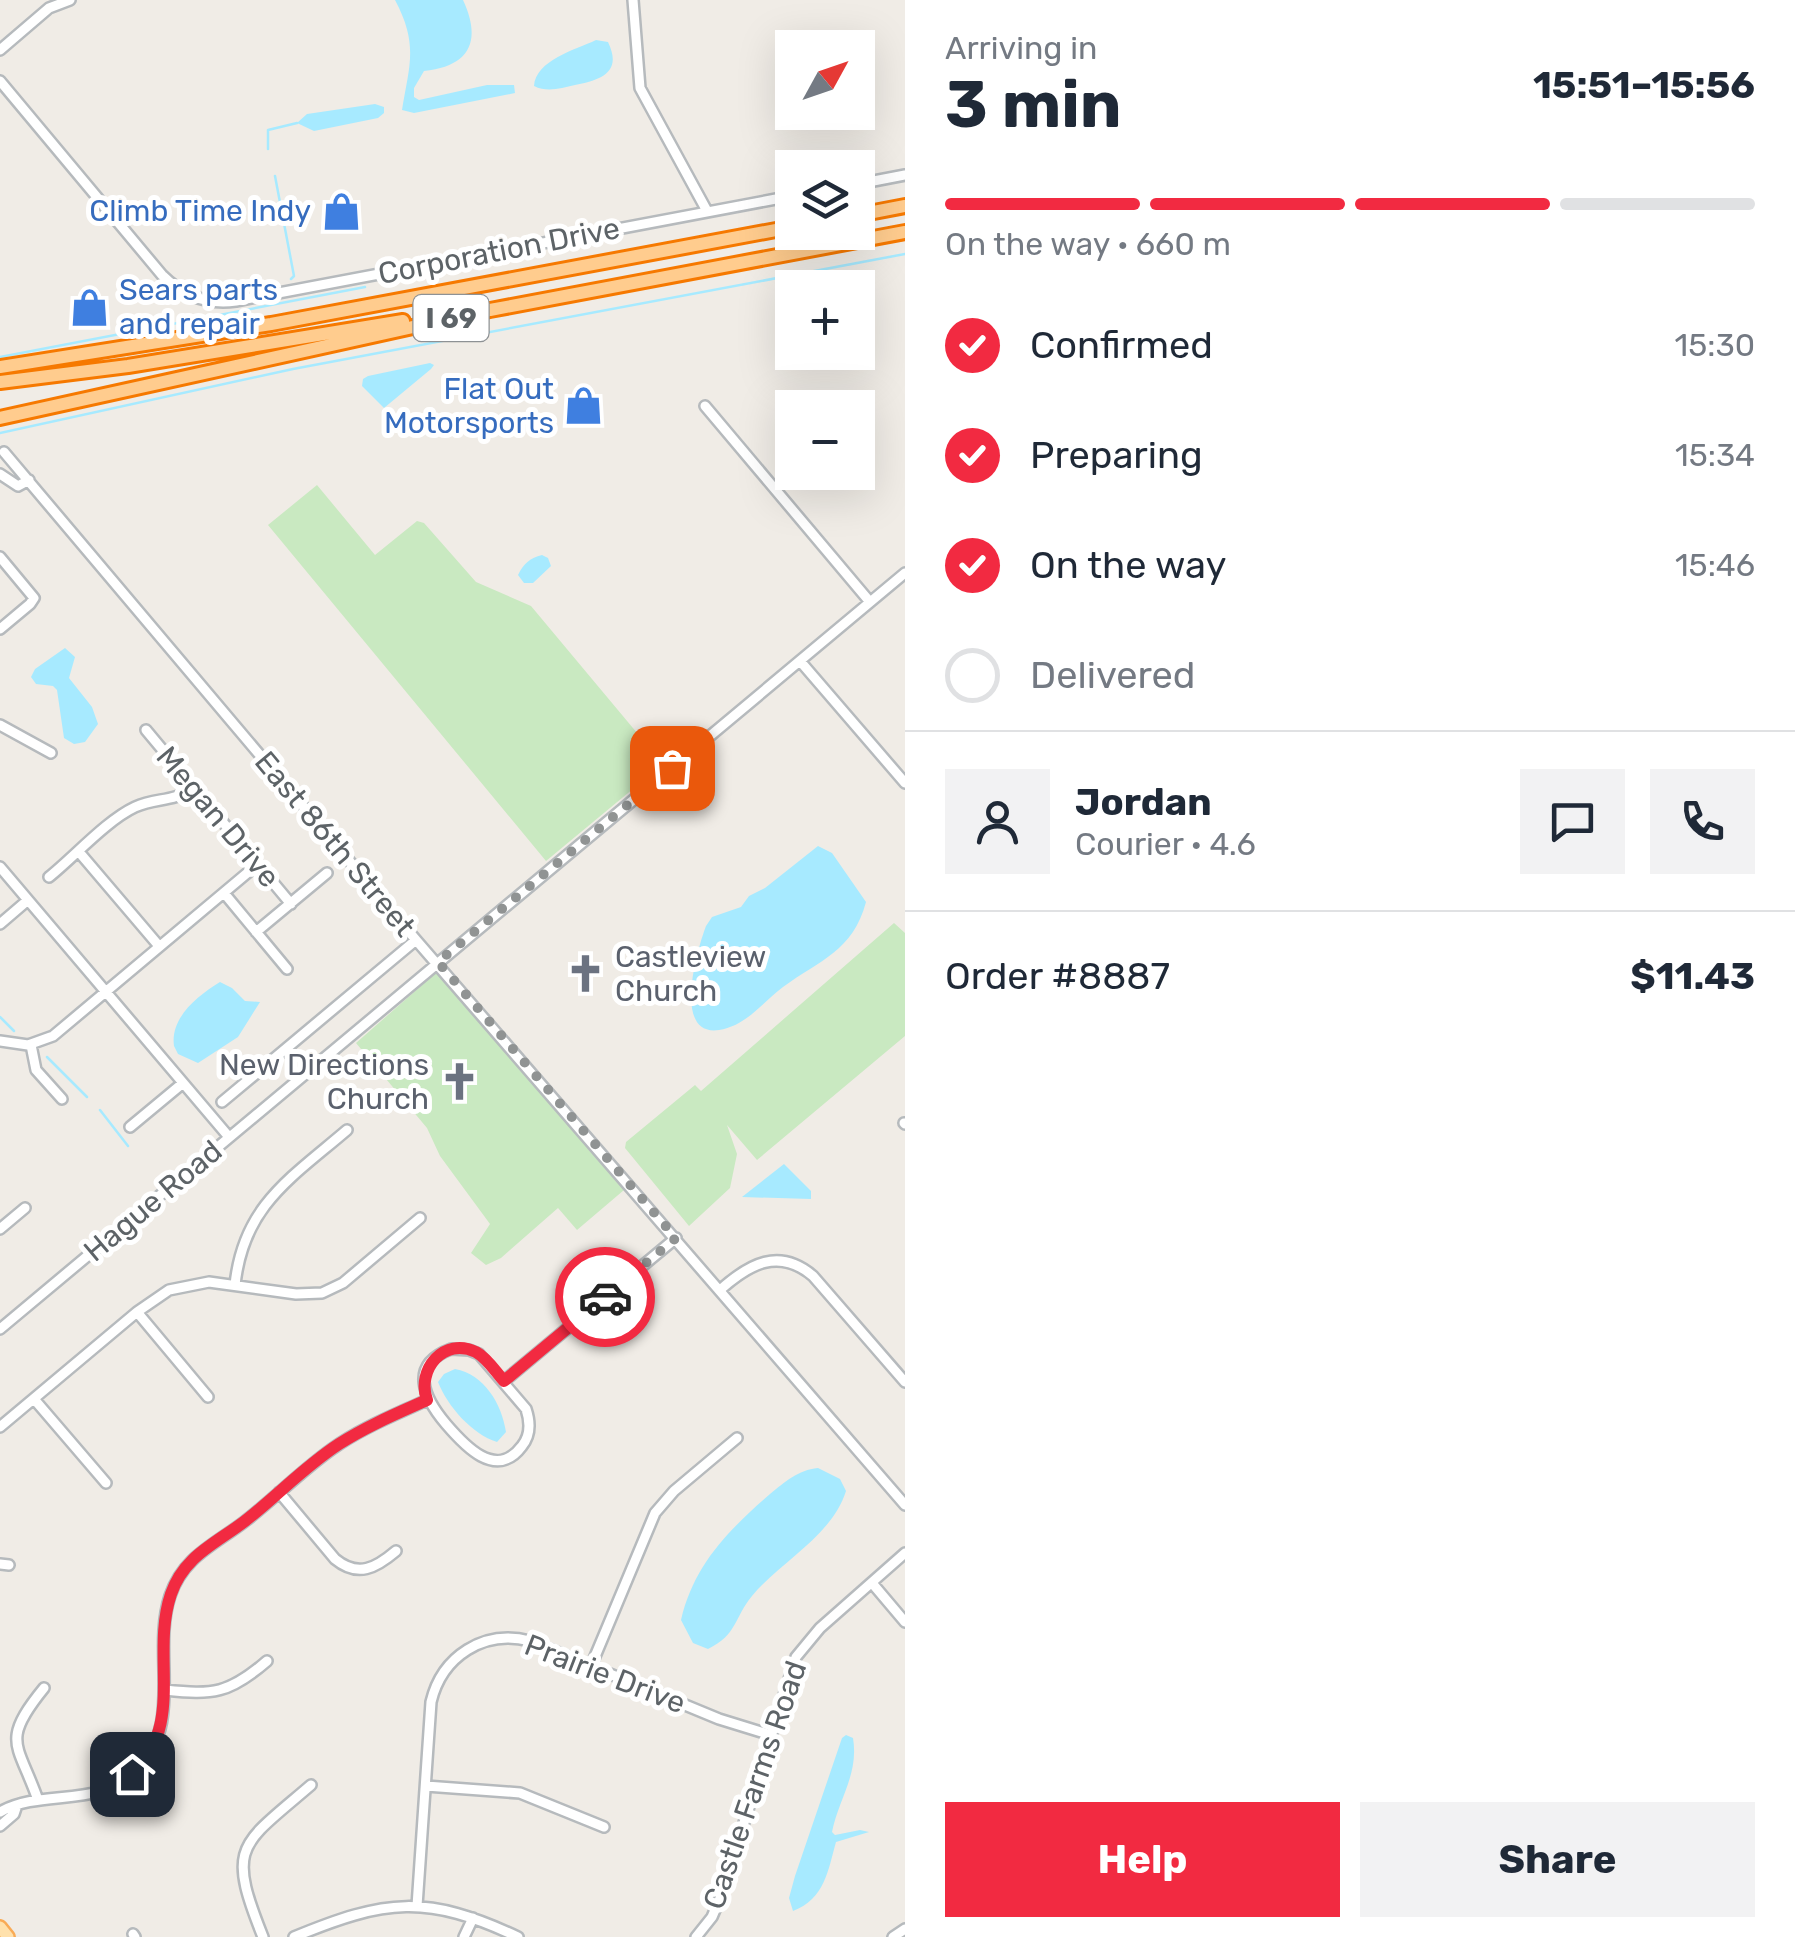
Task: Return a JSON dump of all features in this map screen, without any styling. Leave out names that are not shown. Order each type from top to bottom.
[{"type":"highway","points":[[875,212],[905,206]]},
{"type":"highway","name":"I 69","points":[[0,368],[271,324],[775,230]]},
{"type":"highway","name":"I 69","points":[[0,418],[490,310],[905,232]]},
{"type":"highway","points":[[0,382],[490,310]]},
{"type":"main road","points":[[0,1927],[8,1937]]},
{"type":"street","points":[[0,50],[49,8],[70,0]]},
{"type":"street","points":[[633,0],[640,88],[708,211]]},
{"type":"street","name":"Corporation Drive","points":[[0,80],[162,274],[188,295],[206,300],[236,301],[775,199]]},
{"type":"street","points":[[875,181],[905,175]]},
{"type":"street","points":[[705,406],[870,602]]},
{"type":"street","name":"East 86th Street","points":[[4,452],[416,940],[905,1504]]},
{"type":"street","points":[[0,474],[18,486],[29,480]]},
{"type":"street","points":[[0,557],[34,598],[0,629]]},
{"type":"street","name":"Hague Road","points":[[0,1330],[905,573]]},
{"type":"street","points":[[800,661],[905,783]]},
{"type":"street","points":[[0,725],[51,753]]},
{"type":"street","name":"Megan Drive","points":[[146,730],[290,904]]},
{"type":"street","points":[[0,741],[12,732]]},
{"type":"street","points":[[49,877],[128,811],[177,799],[194,788]]},
{"type":"street","points":[[79,852],[159,946]]},
{"type":"street","points":[[0,1042],[31,1045],[53,1036],[258,864]]},
{"type":"street","points":[[0,867],[229,1137]]},
{"type":"street","points":[[256,932],[327,873]]},
{"type":"street","points":[[224,892],[287,969]]},
{"type":"street","points":[[0,924],[28,900]]},
{"type":"street","name":"Hague Road","points":[[222,1102],[416,940]]},
{"type":"street","points":[[31,1045],[36,1070],[62,1098]]},
{"type":"street","points":[[130,1126],[183,1083]]},
{"type":"street","points":[[235,1285],[242,1242],[259,1210],[347,1130]]},
{"type":"street","points":[[0,1229],[24,1208]]},
{"type":"street","points":[[0,1427],[162,1293],[204,1282],[296,1294],[326,1292],[343,1283],[420,1218]]},
{"type":"street","points":[[504,1381],[676,1238]]},
{"type":"street","points":[[720,1290],[744,1269],[762,1261],[798,1265],[813,1276],[905,1382]]},
{"type":"street","points":[[137,1312],[208,1397]]},
{"type":"street","points":[[462,1348],[479,1354],[524,1405],[529,1426],[522,1446],[504,1459],[489,1460],[475,1455],[427,1400],[424,1384],[428,1366],[438,1356],[462,1348]]},
{"type":"street","points":[[34,1399],[106,1484]]},
{"type":"street","points":[[0,1812],[38,1800],[90,1796],[114,1787],[132,1774],[151,1752],[160,1732],[165,1690],[165,1621],[176,1582],[204,1547],[246,1520],[338,1444],[427,1400]]},
{"type":"street","points":[[591,1666],[655,1513],[674,1491],[737,1438]]},
{"type":"street","points":[[279,1492],[347,1568],[372,1568],[396,1551]]},
{"type":"street","name":"Castle Farms Road","points":[[696,1937],[712,1917],[721,1896],[790,1671],[800,1651],[820,1628],[905,1553]]},
{"type":"street","points":[[872,1583],[905,1622]]},
{"type":"street","name":"Prairie Drive","points":[[417,1906],[433,1695],[443,1672],[461,1653],[490,1640],[520,1638],[719,1719],[770,1734]]},
{"type":"street","points":[[165,1690],[218,1692],[240,1684],[267,1661]]},
{"type":"street","points":[[38,1800],[15,1742],[22,1714],[44,1688]]},
{"type":"street","points":[[264,1937],[244,1887],[244,1854],[260,1829],[310,1784]]},
{"type":"street","points":[[426,1786],[520,1793],[604,1827]]},
{"type":"street","points":[[0,1826],[16,1808]]},
{"type":"street","points":[[294,1937],[362,1911],[417,1906],[473,1918],[518,1937]]},
{"type":"street","points":[[464,1937],[473,1918]]},
{"type":"street","points":[[894,1937],[905,1929]]},
{"type":"green space","points":[[317,485],[375,555],[417,521],[424,523],[476,582],[531,606],[663,764],[546,861],[268,525]]},
{"type":"green space","points":[[894,923],[905,933],[905,1036],[757,1160],[727,1125],[737,1154],[730,1188],[689,1226],[625,1148],[626,1142],[695,1085],[701,1091]]},
{"type":"green space","points":[[438,971],[624,1190],[577,1230],[558,1208],[501,1258],[486,1265],[471,1253],[490,1224],[440,1156],[427,1128],[356,1043]]},
{"type":"water","points":[[395,0],[463,0],[469,15],[468,49],[452,64],[424,71],[414,88],[414,97],[419,100],[487,85],[514,85],[515,93],[414,113],[402,110],[410,43]]},
{"type":"water","points":[[596,40],[608,42],[612,53],[611,68],[606,73],[593,81],[560,88],[534,86],[536,77],[549,63]]},
{"type":"water","points":[[375,104],[384,107],[378,118],[314,131],[297,123],[307,114]]},
{"type":"water","points":[[434,365],[431,369],[384,408],[362,386],[368,376]]},
{"type":"water","points":[[542,555],[551,566],[533,583],[524,583],[518,575],[520,571]]},
{"type":"water","points":[[65,648],[75,657],[69,678],[92,707],[98,724],[85,742],[74,744],[64,738],[57,690],[36,684],[31,677],[35,669]]},
{"type":"water","points":[[818,846],[832,853],[866,902],[853,932],[834,953],[783,987],[746,1019],[729,1028],[704,1028],[696,1020],[691,989],[706,926],[712,917],[741,907],[749,896]]},
{"type":"water","points":[[220,982],[245,1001],[260,1002],[238,1037],[198,1063],[178,1054],[174,1046],[176,1026],[194,1001]]},
{"type":"water","points":[[784,1164],[811,1191],[811,1199],[742,1197]]},
{"type":"water","points":[[455,1369],[475,1377],[496,1401],[506,1432],[497,1442],[470,1426],[442,1391],[438,1382]]},
{"type":"water","points":[[818,1468],[840,1479],[846,1491],[829,1521],[752,1596],[725,1638],[708,1649],[693,1643],[681,1620],[704,1565],[741,1521],[781,1485]]},
{"type":"water","points":[[846,1735],[853,1738],[853,1763],[832,1832],[869,1832],[836,1842],[819,1891],[793,1911],[789,1898],[795,1876]]},
{"type":"waterway","points":[[268,149],[268,130],[297,123]]},
{"type":"waterway","points":[[275,176],[294,276],[291,279]]},
{"type":"waterway","points":[[0,433],[293,369],[905,254]]},
{"type":"waterway","points":[[0,357],[365,287]]},
{"type":"waterway","points":[[0,1017],[14,1031]]},
{"type":"waterway","points":[[47,1057],[87,1097]]},
{"type":"waterway","points":[[100,1110],[128,1146]]},
{"type":"way so far","points":[[605,1297],[676,1238],[438,962],[672,768]]},
{"type":"place","name":"Climb Time Indy","points":[[341,211]]},
{"type":"place","name":"Sears parts and repair","points":[[89,307]]},
{"type":"place","name":"Flat Out Motorsports","points":[[584,406]]},
{"type":"place","name":"Castleview Church","points":[[585,974]]},
{"type":"place","name":"New Directions Church","points":[[459,1082]]},
{"type":"route","points":[[132,1774],[151,1752],[161,1729],[165,1707],[166,1613],[176,1582],[193,1558],[338,1444],[427,1400],[426,1373],[430,1363],[441,1354],[462,1348],[476,1352],[504,1381],[605,1297]]}]
